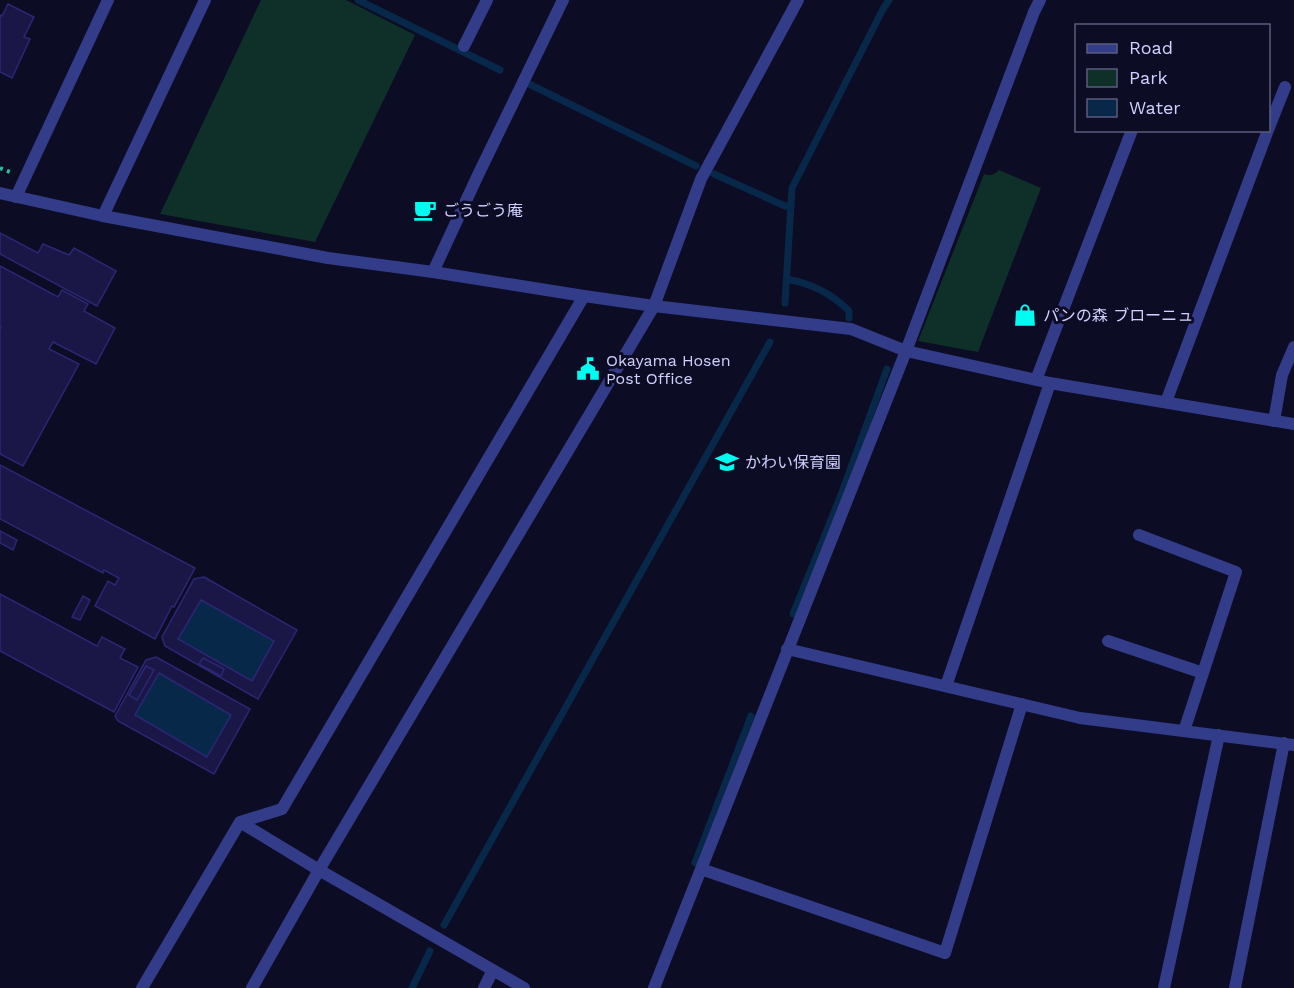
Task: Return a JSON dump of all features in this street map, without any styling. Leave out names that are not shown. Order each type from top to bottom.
[{"type":"street","points":[[16,197],[108,0]]},
{"type":"street","points":[[103,216],[205,0]]},
{"type":"street","points":[[464,46],[487,0]]},
{"type":"street","points":[[433,272],[563,0]]},
{"type":"street","points":[[252,988],[319,870],[654,306],[701,179],[798,0]]},
{"type":"street","points":[[654,988],[906,351],[1040,0]]},
{"type":"street","points":[[1270,125],[1285,87]]},
{"type":"street","points":[[1036,380],[1131,132]]},
{"type":"street","points":[[1166,402],[1267,132]]},
{"type":"street","points":[[0,193],[103,216],[328,258],[654,306],[851,329],[906,351],[1050,384],[1294,424]]},
{"type":"street","points":[[142,988],[240,822],[282,809],[584,296]]},
{"type":"street","points":[[1274,421],[1282,375],[1294,347]]},
{"type":"street","points":[[946,686],[1050,384]]},
{"type":"street","points":[[1139,535],[1236,572],[1184,731]]},
{"type":"street","points":[[1108,641],[1203,673]]},
{"type":"street","points":[[788,649],[1080,718],[1289,744]]},
{"type":"street","points":[[701,869],[945,953],[1022,704]]},
{"type":"street","points":[[1235,988],[1294,730]]},
{"type":"street","points":[[1164,988],[1219,735]]},
{"type":"street","points":[[240,822],[524,988]]},
{"type":"street","points":[[484,988],[493,970]]},
{"type":"path","points":[[0,168],[9,170]]},
{"type":"green space","points":[[261,0],[346,0],[415,35],[315,242],[160,214]]},
{"type":"green space","points":[[999,170],[1041,188],[978,352],[918,341],[984,174],[992,175]]},
{"type":"water","points":[[201,600],[274,641],[252,681],[178,639]]},
{"type":"water","points":[[159,673],[231,715],[207,757],[135,715]]},
{"type":"building","points":[[8,4],[34,17],[24,37],[30,39],[12,78],[0,72],[0,15],[2,16]]},
{"type":"building","points":[[0,233],[38,253],[43,244],[69,255],[74,248],[116,271],[97,306],[0,254]]},
{"type":"building","points":[[0,266],[58,297],[62,290],[88,304],[84,311],[115,328],[96,364],[53,342],[49,349],[79,364],[23,466],[0,454]]},
{"type":"building","points":[[0,465],[195,568],[155,639],[95,606],[108,581],[115,585],[119,578],[104,570],[103,573],[0,519]]},
{"type":"building","points":[[0,531],[17,540],[13,550],[0,543]]},
{"type":"building","points":[[204,577],[297,630],[258,699],[165,646],[162,637],[194,579]],"holes":[[[201,600],[274,641],[252,681],[178,639]],[[203,658],[224,669],[221,676],[199,664]]]},
{"type":"building","points":[[0,594],[97,646],[102,637],[125,649],[120,658],[138,667],[114,712],[0,651]]},
{"type":"building","points":[[83,596],[90,600],[80,620],[72,617]]},
{"type":"building","points":[[156,657],[250,709],[214,774],[118,721],[115,716],[146,660]],"holes":[[[146,666],[154,670],[137,700],[129,695]],[[159,673],[231,715],[207,757],[135,715]]]},
{"type":"building","points":[[203,658],[224,669],[221,676],[199,664]]},
{"type":"building","points":[[146,666],[154,670],[137,700],[129,695]]},
{"type":"waterway","points":[[358,0],[500,70]]},
{"type":"waterway","points":[[785,303],[792,188],[889,0]]},
{"type":"waterway","points":[[529,84],[696,166]]},
{"type":"waterway","points":[[714,174],[791,207]]},
{"type":"waterway","points":[[787,279],[828,294],[849,311],[849,318]]},
{"type":"waterway","points":[[444,925],[770,342]]},
{"type":"waterway","points":[[793,614],[841,495],[887,369]]},
{"type":"waterway","points":[[695,863],[751,716]]},
{"type":"waterway","points":[[412,988],[430,951]]},
{"type":"place","name":"ごうごう庵","points":[[425,210]]},
{"type":"place","name":"パンの森 ブローニュ","points":[[1025,315]]},
{"type":"place","name":"Okayama Hosen Post Office","points":[[588,369]]},
{"type":"place","name":"かわい保育園","points":[[727,462]]}]
